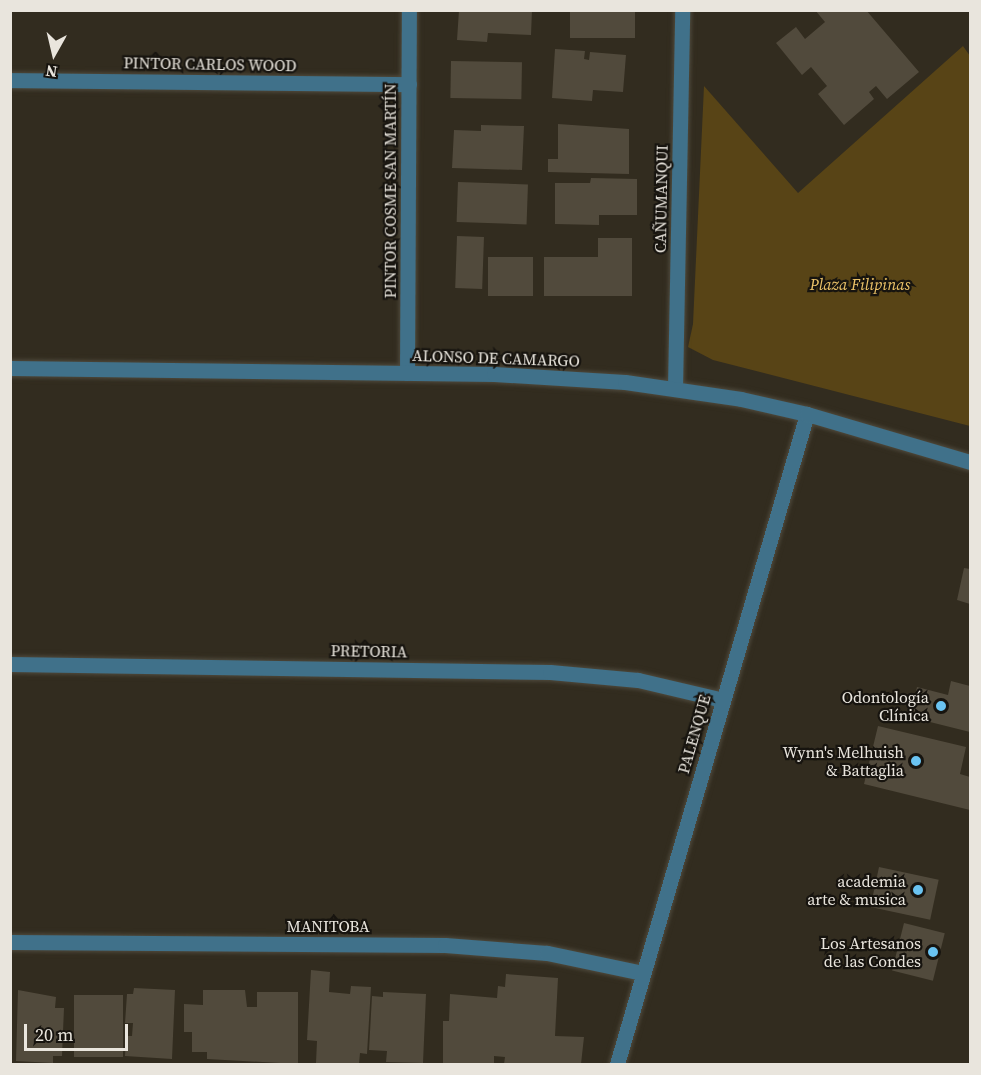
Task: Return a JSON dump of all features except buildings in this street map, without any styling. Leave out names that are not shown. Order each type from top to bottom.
[{"type":"street","name":"PINTOR COSME SAN MARTÍN","points":[[406,373],[410,10]]},
{"type":"street","name":"CAÑUMANQUI","points":[[675,388],[682,10]]},
{"type":"street","name":"PINTOR CARLOS WOOD","points":[[10,80],[409,84]]},
{"type":"street","name":"ALONSO DE CAMARGO","points":[[10,368],[494,374],[675,388],[807,414],[970,462]]},
{"type":"street","name":"PALENQUE","points":[[617,1065],[807,414]]},
{"type":"street","name":"PRETORIA","points":[[10,664],[550,672],[638,680],[723,700]]},
{"type":"street","name":"MANITOBA","points":[[10,942],[465,946],[547,953],[643,973]]},
{"type":"green space","name":"Plaza Filipinas","points":[[963,46],[970,56],[970,426],[713,360],[688,347],[693,324],[704,86],[798,193]]},
{"type":"place","name":"Odontología Clínica","points":[[941,706]]},
{"type":"place","name":"Wynn's Melhuish & Battaglia","points":[[916,761]]},
{"type":"place","name":"academia arte & musica","points":[[918,890]]},
{"type":"place","name":"Los Artesanos de las Condes","points":[[933,952]]}]
